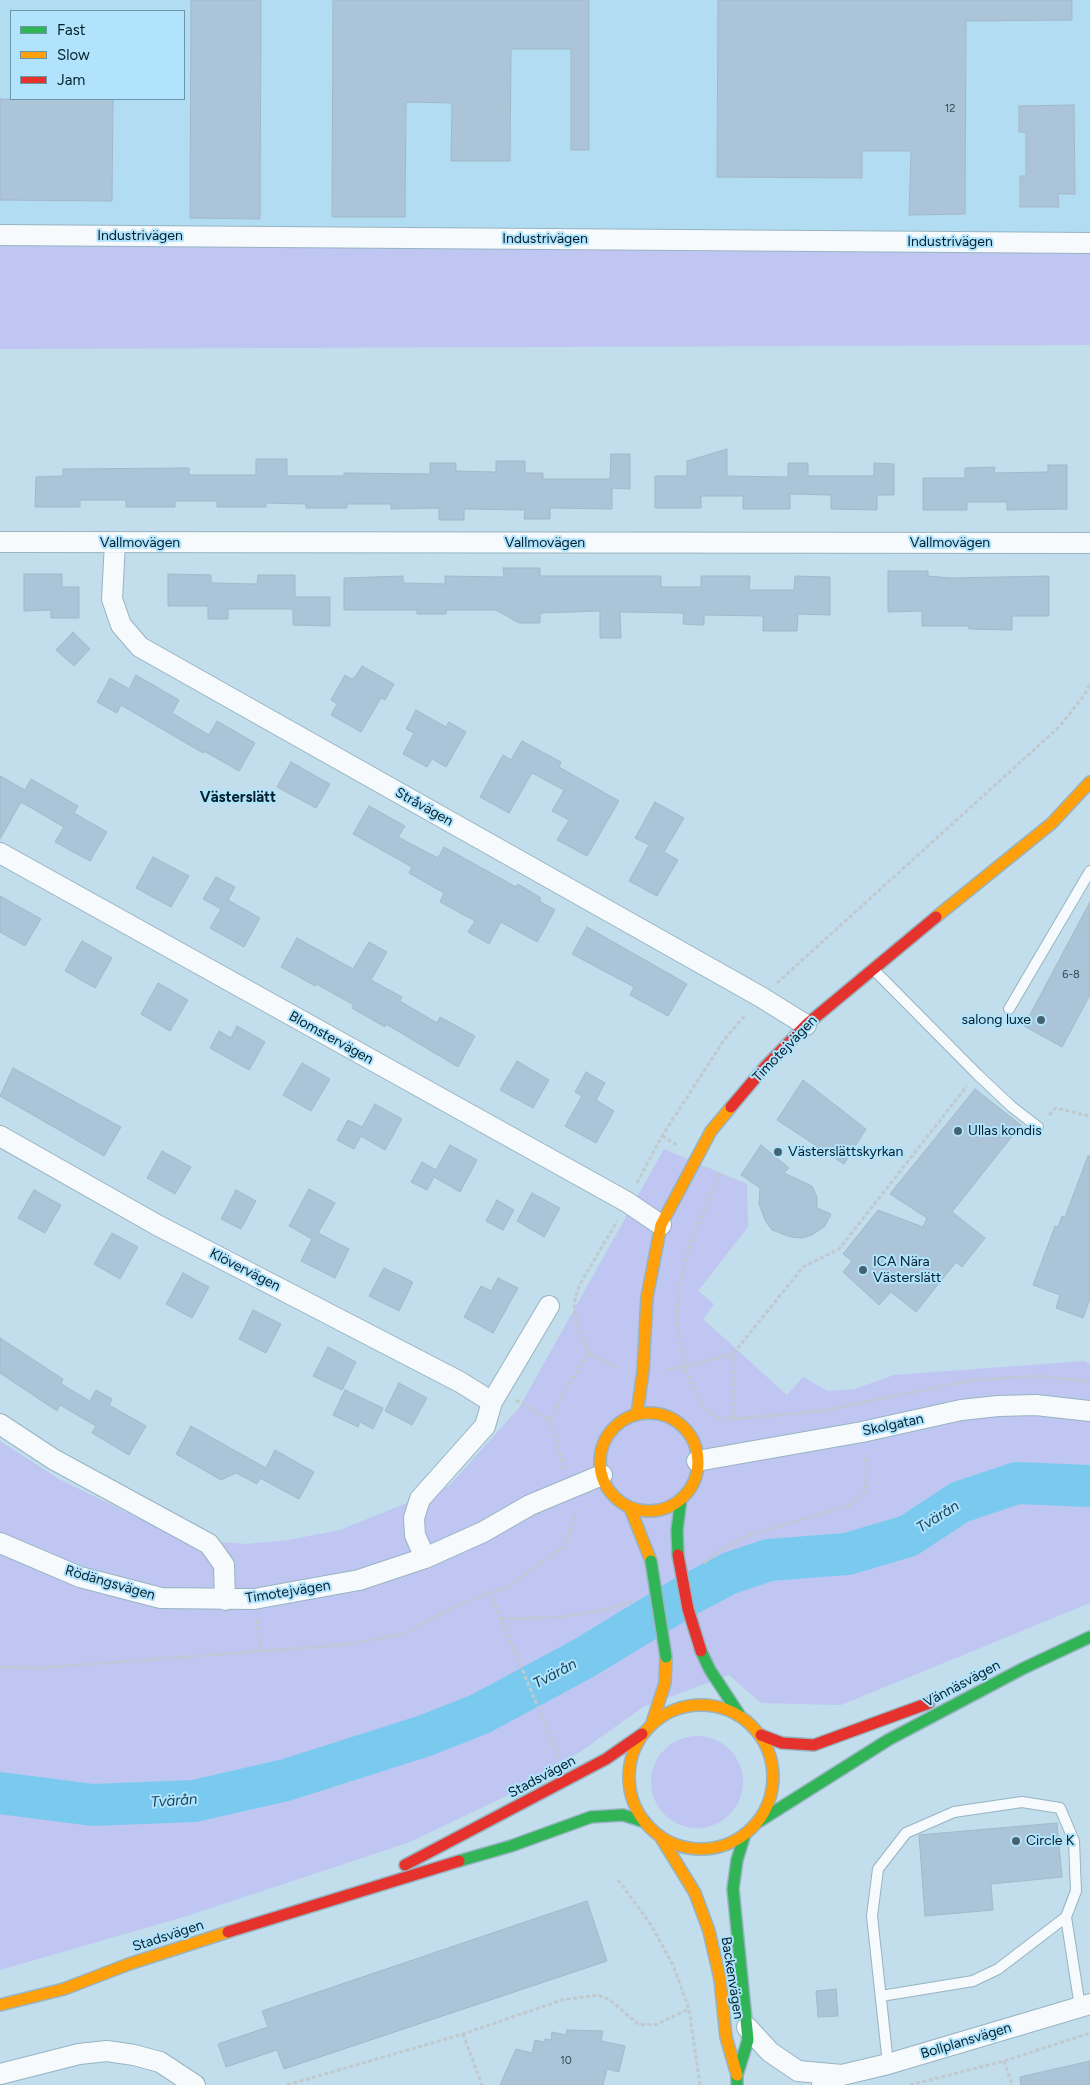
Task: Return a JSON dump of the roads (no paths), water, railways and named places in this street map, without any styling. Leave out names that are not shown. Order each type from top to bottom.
[{"type":"main road","name":"Timotejvägen","points":[[637,1414],[643,1371],[648,1297],[661,1225],[711,1131],[764,1068],[806,1025],[872,969],[1052,824],[1088,788]]},
{"type":"main road","points":[[630,1508],[648,1511],[663,1509],[681,1499],[693,1484],[697,1461],[695,1443],[681,1424],[660,1413],[637,1414],[622,1420],[611,1430],[603,1444],[600,1460],[602,1475],[608,1489],[630,1508],[651,1561],[660,1603],[666,1657],[665,1683],[652,1722]]},
{"type":"main road","points":[[681,1499],[677,1530],[678,1555],[688,1608],[701,1650],[710,1670],[739,1714]]},
{"type":"main road","points":[[1022,1669],[1090,1637]]},
{"type":"main road","name":"Vännäsvägen","points":[[761,1735],[782,1743],[814,1745],[1022,1669]]},
{"type":"main road","name":"Vännäsvägen","points":[[757,1823],[888,1740],[1022,1669]]},
{"type":"main road","points":[[694,1704],[718,1706],[739,1714],[753,1725],[770,1752],[774,1770],[773,1789],[767,1807],[757,1823],[745,1834],[729,1843],[712,1848],[694,1849],[676,1845],[660,1836],[645,1822],[633,1802],[628,1778],[632,1755],[642,1734],[652,1722],[672,1710],[694,1704]]},
{"type":"main road","name":"Stadsvägen","points":[[345,1895],[606,1760],[642,1734]]},
{"type":"main road","name":"Stadsvägen","points":[[0,2005],[64,1989],[129,1964],[345,1895],[511,1846],[591,1817],[611,1814],[623,1815],[645,1822]]},
{"type":"main road","name":"Backenvägen","points":[[737,2080],[748,2040],[734,1889],[737,1860],[745,1834]]},
{"type":"main road","name":"Backenvägen","points":[[660,1836],[695,1893],[709,1931],[720,1979],[726,2036],[737,2080]]},
{"type":"street","name":"Industrivägen","points":[[0,235],[1090,243]]},
{"type":"street","name":"Vallmovägen","points":[[0,542],[1090,543]]},
{"type":"street","name":"Stråvägen","points":[[115,543],[112,599],[121,625],[140,647],[761,997],[806,1025]]},
{"type":"street","name":"Blomstervägen","points":[[0,853],[618,1198],[661,1225]]},
{"type":"street","name":"Klövervägen","points":[[0,1136],[157,1225],[460,1382],[495,1396]]},
{"type":"street","points":[[424,1558],[415,1535],[414,1518],[420,1499],[485,1426],[495,1396],[549,1306]]},
{"type":"street","name":"Skolgatan","points":[[697,1461],[874,1430],[960,1410],[1036,1405],[1090,1411]]},
{"type":"street","name":"Timotejvägen","points":[[0,1424],[53,1459],[209,1544],[224,1565],[225,1600],[254,1599],[359,1580],[424,1558],[483,1532],[530,1505],[602,1475]]},
{"type":"street","name":"Rödängsvägen","points":[[0,1543],[80,1577],[152,1596],[225,1600]]},
{"type":"street","name":"Bollplansvägen","points":[[822,2085],[842,2075],[888,2064],[1085,2006]]},
{"type":"street","name":"Bollplansvägen","points":[[747,2027],[770,2052],[798,2071],[842,2075]]},
{"type":"street","points":[[0,2074],[79,2054],[107,2051],[134,2055],[160,2062],[195,2085]]},
{"type":"lane","points":[[1009,1009],[1090,871]]},
{"type":"lane","points":[[872,969],[977,1074],[1012,1107],[1038,1127]]},
{"type":"lane","points":[[881,1996],[972,1981],[998,1969],[1066,1917],[1076,1891],[1074,1841],[1060,1808],[1022,1802],[954,1812],[906,1833],[878,1869],[872,1916],[888,2064]]},
{"type":"lane","points":[[1066,1917],[1085,2006]]},
{"type":"waterway","name":"Tvärån","points":[[0,1793],[93,1805],[194,1801],[286,1780],[424,1736],[480,1714],[584,1658],[686,1596],[730,1573],[769,1560],[847,1554],[908,1536],[960,1502],[1017,1483],[1090,1486]]},
{"type":"place","name":"salong luxe","points":[[1041,1020]]},
{"type":"place","name":"Ullas kondis","points":[[958,1131]]},
{"type":"place","name":"Västerslättskyrkan","points":[[778,1152]]},
{"type":"place","name":"ICA Nära Västerslätt","points":[[863,1270]]},
{"type":"place","name":"Circle K","points":[[1016,1841]]},
{"type":"district","name":"Västerslätt","points":[[238,798]]}]
